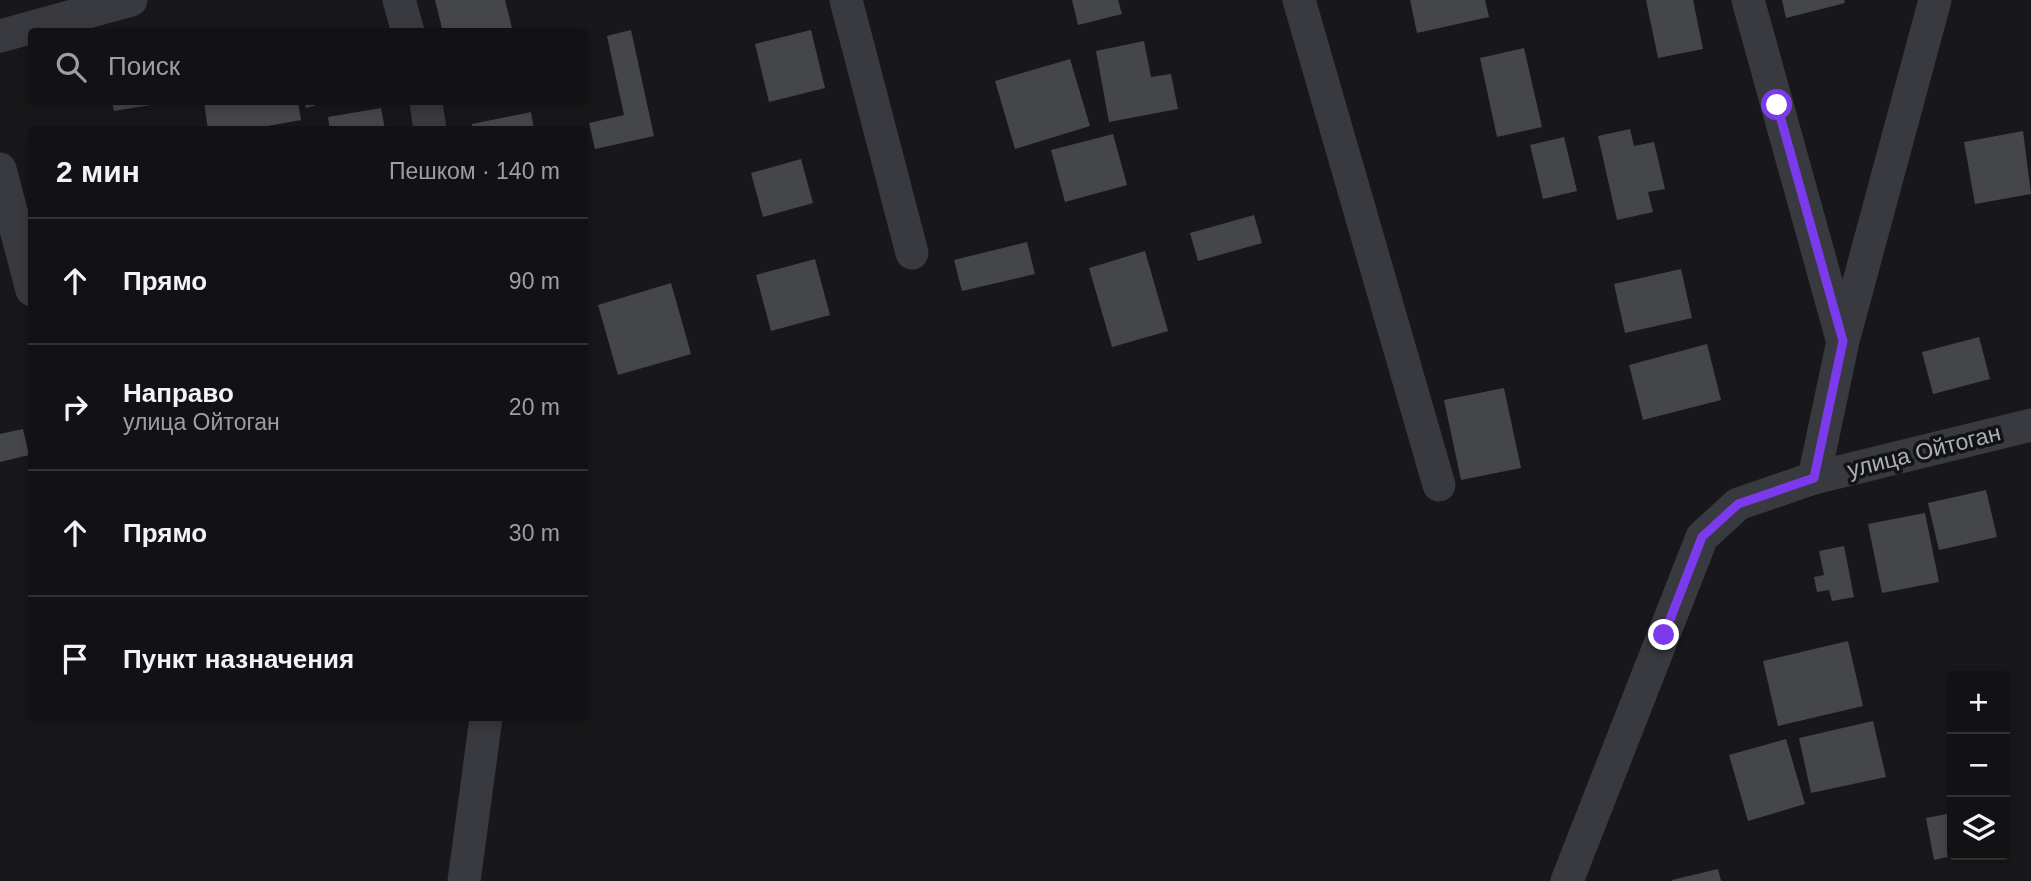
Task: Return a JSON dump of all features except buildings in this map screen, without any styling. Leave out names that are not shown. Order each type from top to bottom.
[{"type":"street","points":[[29,28],[131,0]]},
{"type":"street","points":[[398,0],[407,28]]},
{"type":"street","points":[[846,0],[912,253]]},
{"type":"street","points":[[1299,0],[1438,485]]},
{"type":"street","points":[[1748,0],[1843,341]]},
{"type":"street","points":[[1814,478],[1843,341],[1935,0]]},
{"type":"street","points":[[0,36],[28,28]]},
{"type":"street","points":[[426,105],[429,126]]},
{"type":"street","points":[[0,169],[28,275]]},
{"type":"street","name":"улица Ойтоган","points":[[1567,881],[1702,537],[1738,504],[1814,478],[2031,425]]},
{"type":"street","points":[[464,881],[485,721]]},
{"type":"route","points":[[1664,635],[1702,537],[1738,504],[1814,478],[1843,341],[1777,105]]}]
